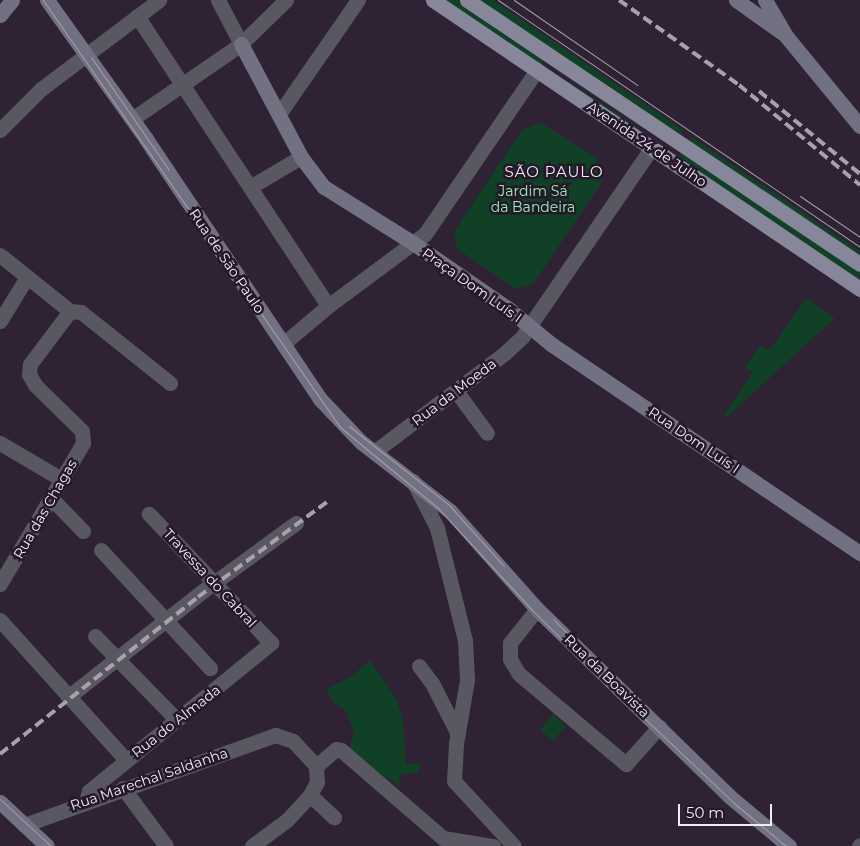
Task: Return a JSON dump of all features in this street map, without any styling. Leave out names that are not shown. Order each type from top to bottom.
[{"type":"main road","name":"Avenida 24 de Julho","points":[[433,0],[860,289]]},
{"type":"main road","name":"Avenida 24 de Julho","points":[[467,0],[601,88],[860,264]]},
{"type":"main road","points":[[537,70],[542,66],[551,67],[580,84],[601,88]]},
{"type":"main road","points":[[652,147],[663,130]]},
{"type":"street","points":[[0,14],[12,0]]},
{"type":"street","name":"Rua de São Paulo","points":[[47,0],[132,119],[320,399],[343,425],[374,452],[434,497]]},
{"type":"street","points":[[0,130],[41,89],[159,0]]},
{"type":"street","points":[[218,0],[300,157],[324,187],[413,244],[328,306],[283,344]]},
{"type":"street","points":[[132,119],[241,44],[286,0]]},
{"type":"street","points":[[279,114],[358,0]]},
{"type":"street","points":[[736,0],[786,36]]},
{"type":"street","points":[[765,0],[786,36],[860,126]]},
{"type":"street","points":[[137,16],[328,306]]},
{"type":"street","name":"Praça Dom Luís I","points":[[537,70],[425,234],[413,244],[529,326],[652,147]]},
{"type":"street","points":[[250,187],[300,157]]},
{"type":"street","points":[[0,255],[70,311],[81,312],[170,383]]},
{"type":"street","points":[[0,320],[27,277]]},
{"type":"street","name":"Rua das Chagas","points":[[0,584],[83,444],[82,431],[35,385],[29,374],[30,364],[70,311]]},
{"type":"street","name":"Rua da Moeda","points":[[374,452],[506,352],[529,326]]},
{"type":"street","name":"Rua Dom Luís I","points":[[529,326],[860,553]]},
{"type":"street","points":[[456,391],[487,433]]},
{"type":"street","points":[[0,443],[61,479]]},
{"type":"street","points":[[412,480],[437,528],[465,640],[467,680],[458,734],[454,781],[514,846]]},
{"type":"street","name":"Rua da Boavista","points":[[434,497],[463,524],[537,609],[729,796],[789,846]]},
{"type":"street","points":[[51,498],[83,531]]},
{"type":"street","name":"Travessa do Cabral","points":[[149,514],[271,643]]},
{"type":"street","points":[[68,697],[165,620],[296,523]]},
{"type":"street","points":[[101,550],[210,668]]},
{"type":"street","points":[[537,609],[510,643],[510,660],[519,674],[626,764],[659,726]]},
{"type":"street","points":[[0,620],[126,760]]},
{"type":"street","points":[[95,636],[172,715]]},
{"type":"street","name":"Rua do Almada","points":[[86,801],[89,791],[271,643]]},
{"type":"street","points":[[419,666],[432,683],[458,734]]},
{"type":"street","name":"Rua Marechal Saldanha","points":[[24,825],[86,801],[275,735],[294,741],[316,766]]},
{"type":"street","points":[[252,846],[273,841],[310,795],[317,782],[316,766],[336,749],[341,750],[442,842],[493,846]]},
{"type":"street","points":[[123,788],[166,846]]},
{"type":"street","points":[[310,795],[334,817]]},
{"type":"street","points":[[0,802],[47,846]]},
{"type":"green space","points":[[443,0],[458,0],[542,56],[543,62],[538,64]]},
{"type":"green space","points":[[478,0],[493,0],[683,130],[680,135]]},
{"type":"green space","points":[[568,81],[639,128],[637,130]]},
{"type":"green space","name":"Jardim Sá da Bandeira","points":[[541,123],[597,158],[602,182],[534,283],[516,289],[457,249],[454,231],[522,130]]},
{"type":"green space","points":[[692,137],[860,251],[860,256],[690,141]]},
{"type":"green space","points":[[683,150],[860,271],[860,281],[678,157]]},
{"type":"green space","points":[[806,298],[835,318],[727,417],[724,415],[753,372],[745,367],[760,345],[770,350]]},
{"type":"green space","points":[[370,660],[396,698],[403,720],[406,764],[422,763],[418,772],[399,775],[400,787],[387,777],[381,777],[356,757],[350,748],[354,733],[347,712],[333,702],[326,689],[351,677]]},
{"type":"green space","points":[[553,714],[566,726],[553,741],[540,730]]},
{"type":"tram line","points":[[43,0],[340,427],[439,509],[534,612],[605,681],[735,804],[786,846]]},
{"type":"tram line","points":[[498,0],[860,247]]},
{"type":"tram line","points":[[514,0],[637,85]]},
{"type":"tram line","points":[[91,57],[169,170]]},
{"type":"tram line","points":[[800,196],[860,237]]},
{"type":"tram line","points":[[349,426],[449,505],[504,566]]},
{"type":"tram line","points":[[553,619],[633,698]]},
{"type":"tram line","points":[[0,799],[51,846]]},
{"type":"railway","points":[[619,0],[739,85],[860,185]]},
{"type":"railway","points":[[759,91],[860,174]]},
{"type":"railway","points":[[0,754],[198,597],[327,502]]},
{"type":"district","name":"SÃO PAULO","points":[[554,172]]}]
